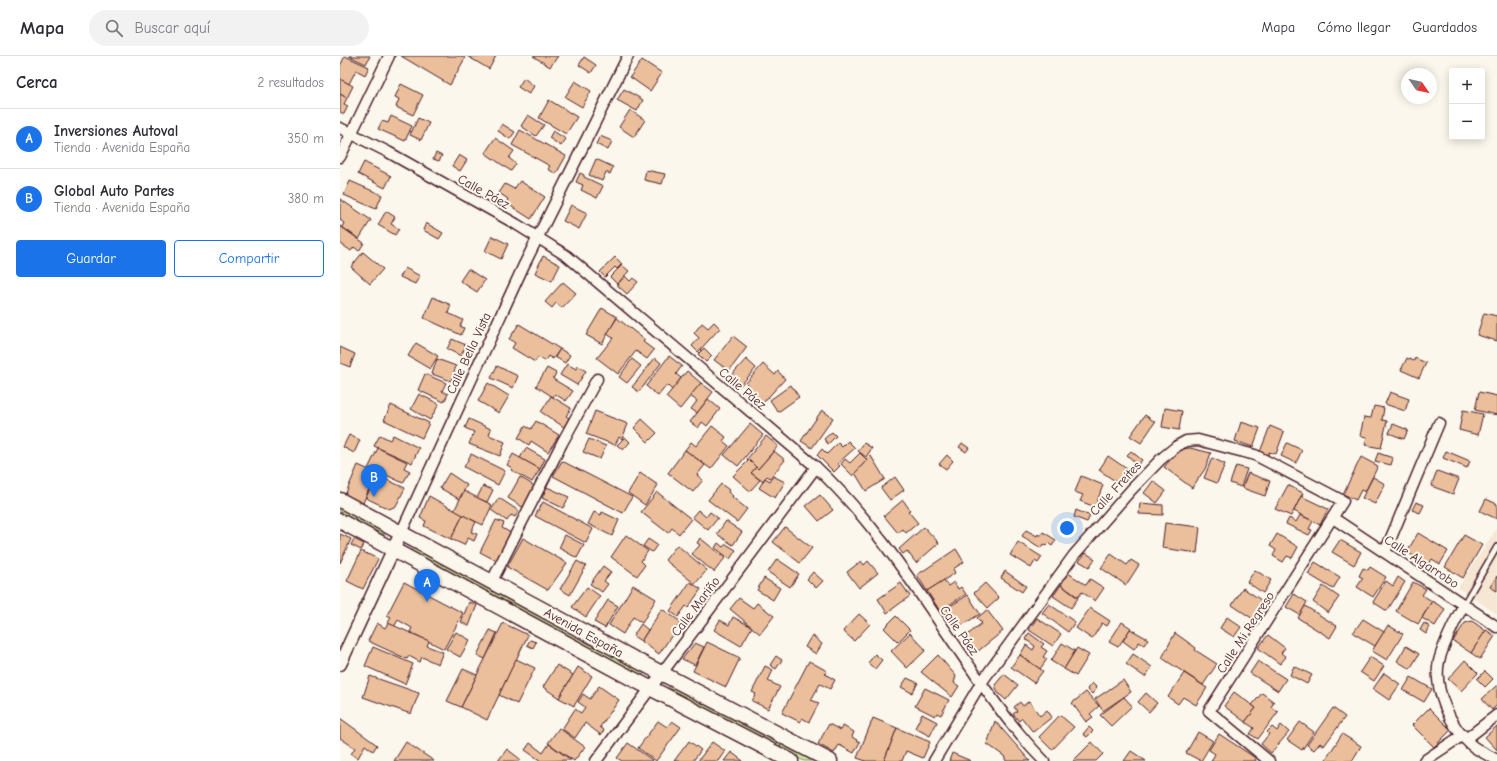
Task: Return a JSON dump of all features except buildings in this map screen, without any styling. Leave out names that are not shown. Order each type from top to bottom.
[{"type":"main road","name":"Avenida España","points":[[340,500],[661,673],[830,761]]},
{"type":"main road","name":"Avenida España","points":[[340,521],[790,761]]},
{"type":"street","points":[[340,158],[389,56]]},
{"type":"street","name":"Calle Bella Vista","points":[[340,664],[538,237],[628,56]]},
{"type":"street","name":"Calle Páez","points":[[340,128],[388,152],[538,237],[567,256],[816,466],[847,498],[898,564],[1014,728],[1044,761]]},
{"type":"street","points":[[492,581],[565,437],[597,379]]},
{"type":"street","points":[[1385,552],[1439,423]]},
{"type":"street","name":"Calle Freites","points":[[934,761],[981,683],[1044,595],[1092,533],[1161,459],[1177,446],[1186,441],[1198,440],[1255,455],[1343,501]]},
{"type":"street","name":"Calle Mariño","points":[[596,761],[816,466]]},
{"type":"street","name":"Calle Mi Regreso","points":[[1269,761],[1209,711],[1343,501]]},
{"type":"street","name":"Calle Algarrobo","points":[[1333,518],[1497,627]]},
{"type":"street","points":[[1464,604],[1444,646],[1439,662],[1438,678],[1445,707],[1465,737],[1480,750],[1497,760]]},
{"type":"street","points":[[1424,761],[1465,737],[1497,715]]},
{"type":"lane","points":[[1464,604],[1497,547]]},
{"type":"shaded area","points":[[1497,528],[1497,614],[1458,588]]},
{"type":"green space","points":[[340,508],[384,532],[384,535],[340,512]]},
{"type":"green space","points":[[411,548],[644,672],[644,674],[642,675],[632,670],[412,551]]},
{"type":"green space","points":[[670,685],[816,761],[804,761],[669,691],[668,689]]},
{"type":"place","name":"Global Auto Partes","points":[[374,497]]},
{"type":"place","name":"Inversiones Autoval","points":[[427,602]]}]
